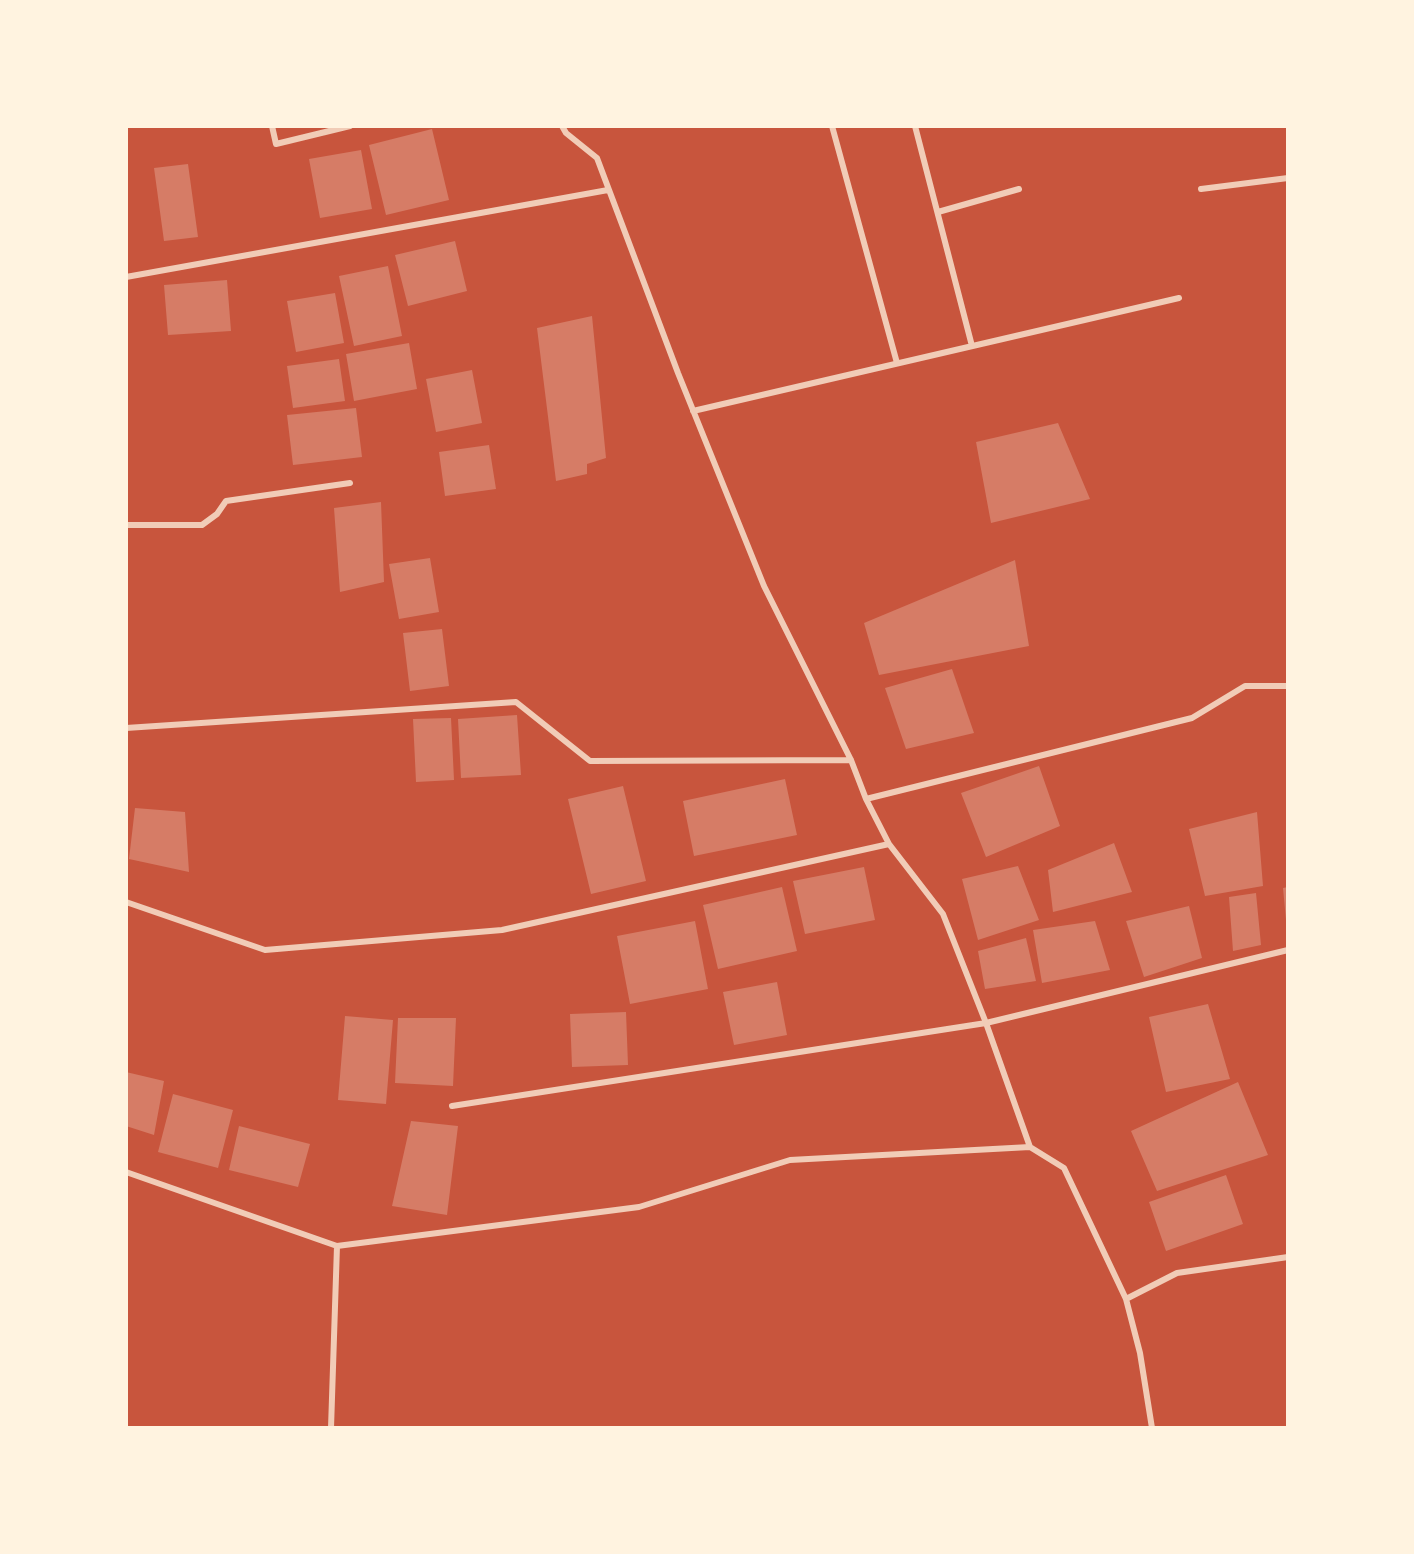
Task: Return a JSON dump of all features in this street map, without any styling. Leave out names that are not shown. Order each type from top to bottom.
[{"type":"street","points":[[272,126],[276,144],[350,126]]},
{"type":"street","points":[[562,126],[566,133],[597,158],[693,411],[765,586],[851,760],[866,799],[889,844],[943,914],[986,1023],[1030,1147]]},
{"type":"street","points":[[831,126],[897,363]]},
{"type":"street","points":[[915,126],[972,346]]},
{"type":"street","points":[[1201,189],[1288,178]]},
{"type":"street","points":[[938,212],[1019,189]]},
{"type":"street","points":[[126,277],[608,190]]},
{"type":"street","points":[[693,411],[1179,298]]},
{"type":"street","points":[[126,525],[202,525],[218,514],[226,501],[351,483]]},
{"type":"street","points":[[866,799],[1192,718],[1245,686],[1288,686]]},
{"type":"street","points":[[126,728],[516,702],[590,761],[851,760]]},
{"type":"street","points":[[126,902],[265,950],[502,930],[889,844]]},
{"type":"street","points":[[452,1106],[986,1023],[1288,950]]},
{"type":"street","points":[[126,1172],[337,1246],[639,1207],[790,1160],[1030,1147],[1064,1168],[1126,1299],[1140,1353],[1152,1428]]},
{"type":"street","points":[[331,1428],[337,1246]]},
{"type":"street","points":[[1126,1299],[1177,1273],[1288,1257]]},
{"type":"building","points":[[432,129],[449,200],[386,215],[369,145]]},
{"type":"building","points":[[361,150],[372,209],[320,218],[309,159]]},
{"type":"building","points":[[188,164],[198,237],[164,241],[154,168]]},
{"type":"building","points":[[455,241],[467,291],[408,306],[395,255]]},
{"type":"building","points":[[388,266],[402,336],[354,346],[339,276]]},
{"type":"building","points":[[227,280],[231,331],[168,335],[164,285]]},
{"type":"building","points":[[335,293],[344,343],[296,352],[287,301]]},
{"type":"building","points":[[592,316],[606,458],[587,464],[587,474],[556,481],[537,328]]},
{"type":"building","points":[[409,343],[417,389],[354,401],[346,354]]},
{"type":"building","points":[[339,359],[345,401],[293,408],[287,366]]},
{"type":"building","points":[[472,370],[482,423],[436,432],[426,379]]},
{"type":"building","points":[[356,408],[362,457],[293,465],[287,415]]},
{"type":"building","points":[[1058,423],[1090,499],[991,523],[976,442]]},
{"type":"building","points":[[489,445],[496,489],[445,496],[439,452]]},
{"type":"building","points":[[381,502],[384,582],[340,592],[334,508]]},
{"type":"building","points":[[430,558],[439,612],[399,619],[389,564]]},
{"type":"building","points":[[1015,560],[1029,646],[879,675],[864,623]]},
{"type":"building","points":[[442,629],[449,686],[410,691],[403,633]]},
{"type":"building","points":[[952,669],[974,733],[906,749],[885,688]]},
{"type":"building","points":[[517,715],[521,775],[461,778],[458,719]]},
{"type":"building","points":[[451,718],[454,780],[416,782],[413,719]]},
{"type":"building","points":[[1039,766],[1060,826],[986,857],[961,793]]},
{"type":"building","points":[[785,779],[797,835],[694,856],[683,801]]},
{"type":"building","points":[[623,786],[646,881],[591,894],[568,799]]},
{"type":"building","points":[[135,808],[185,812],[189,872],[129,859]]},
{"type":"building","points":[[1257,812],[1263,886],[1205,896],[1189,829]]},
{"type":"building","points":[[1114,843],[1132,892],[1053,912],[1048,870]]},
{"type":"building","points":[[1018,866],[1039,920],[978,940],[962,879]]},
{"type":"building","points":[[864,867],[875,920],[805,934],[793,881]]},
{"type":"building","points":[[782,887],[797,951],[718,969],[703,905]]},
{"type":"building","points":[[1288,887],[1288,920],[1286,920],[1283,888]]},
{"type":"building","points":[[1256,893],[1261,945],[1233,951],[1229,897]]},
{"type":"building","points":[[1189,906],[1202,958],[1144,977],[1126,921]]},
{"type":"building","points":[[695,921],[708,989],[630,1004],[617,936]]},
{"type":"building","points":[[1095,921],[1110,970],[1042,983],[1033,930]]},
{"type":"building","points":[[1026,938],[1036,981],[985,989],[978,951]]},
{"type":"building","points":[[777,982],[787,1035],[734,1045],[723,992]]},
{"type":"building","points":[[1208,1004],[1230,1079],[1166,1092],[1149,1017]]},
{"type":"building","points":[[626,1012],[628,1065],[572,1067],[570,1014]]},
{"type":"building","points":[[345,1016],[393,1020],[386,1104],[338,1100]]},
{"type":"building","points":[[398,1018],[456,1018],[453,1086],[395,1083]]},
{"type":"building","points":[[126,1072],[164,1081],[154,1135],[126,1126]]},
{"type":"building","points":[[1238,1082],[1268,1155],[1157,1191],[1131,1131]]},
{"type":"building","points":[[173,1094],[233,1110],[218,1168],[158,1152]]},
{"type":"building","points":[[411,1121],[458,1126],[447,1215],[392,1206]]},
{"type":"building","points":[[239,1126],[310,1144],[298,1187],[229,1170]]},
{"type":"building","points":[[1226,1175],[1243,1224],[1166,1251],[1149,1202]]}]
